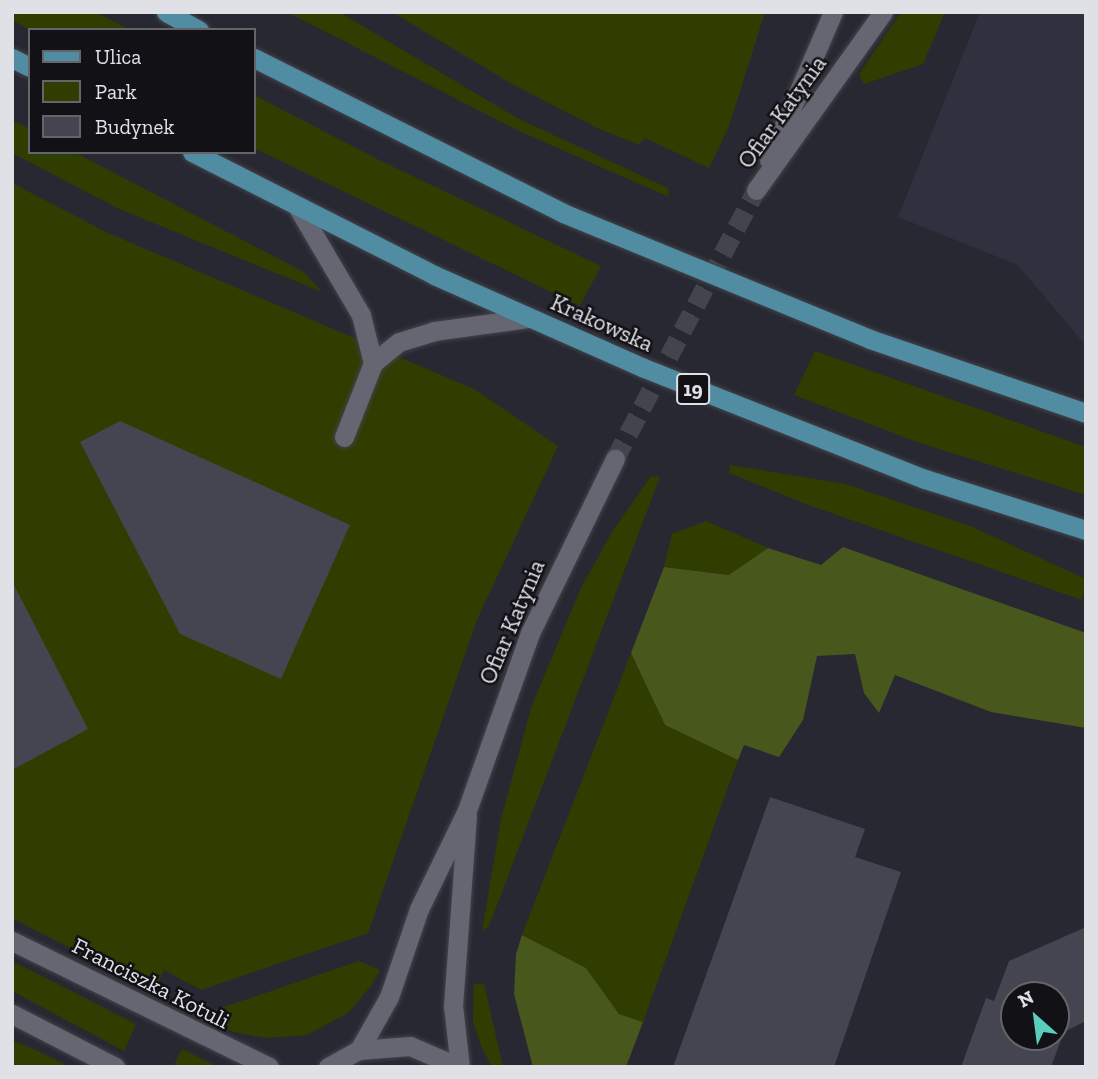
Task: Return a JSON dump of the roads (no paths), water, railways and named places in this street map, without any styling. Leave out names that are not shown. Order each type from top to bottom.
[{"type":"main road","points":[[166,12],[196,28]]},
{"type":"main road","points":[[12,58],[28,66]]},
{"type":"main road","points":[[256,59],[563,214],[870,339],[1086,413]]},
{"type":"main road","name":"Krakowska","points":[[196,154],[298,208],[529,318],[859,454],[1086,530]]},
{"type":"street","name":"Ofiar Katynia","points":[[833,12],[756,190],[883,12]]},
{"type":"street","points":[[298,208],[361,315],[373,363]]},
{"type":"street","points":[[344,437],[373,363],[412,337],[529,318]]},
{"type":"street","name":"Ofiar Katynia","points":[[359,1050],[389,997],[419,909],[467,810],[530,633],[615,459]]},
{"type":"street","name":"Ofiar Katynia","points":[[460,1067],[453,1006],[467,810]]},
{"type":"street","name":"Franciszka Kotuli","points":[[12,941],[269,1067]]},
{"type":"street","points":[[12,1014],[115,1067]]},
{"type":"street","points":[[328,1067],[359,1050],[410,1046],[460,1067]]},
{"type":"tunnel","points":[[615,459],[756,190]]}]
